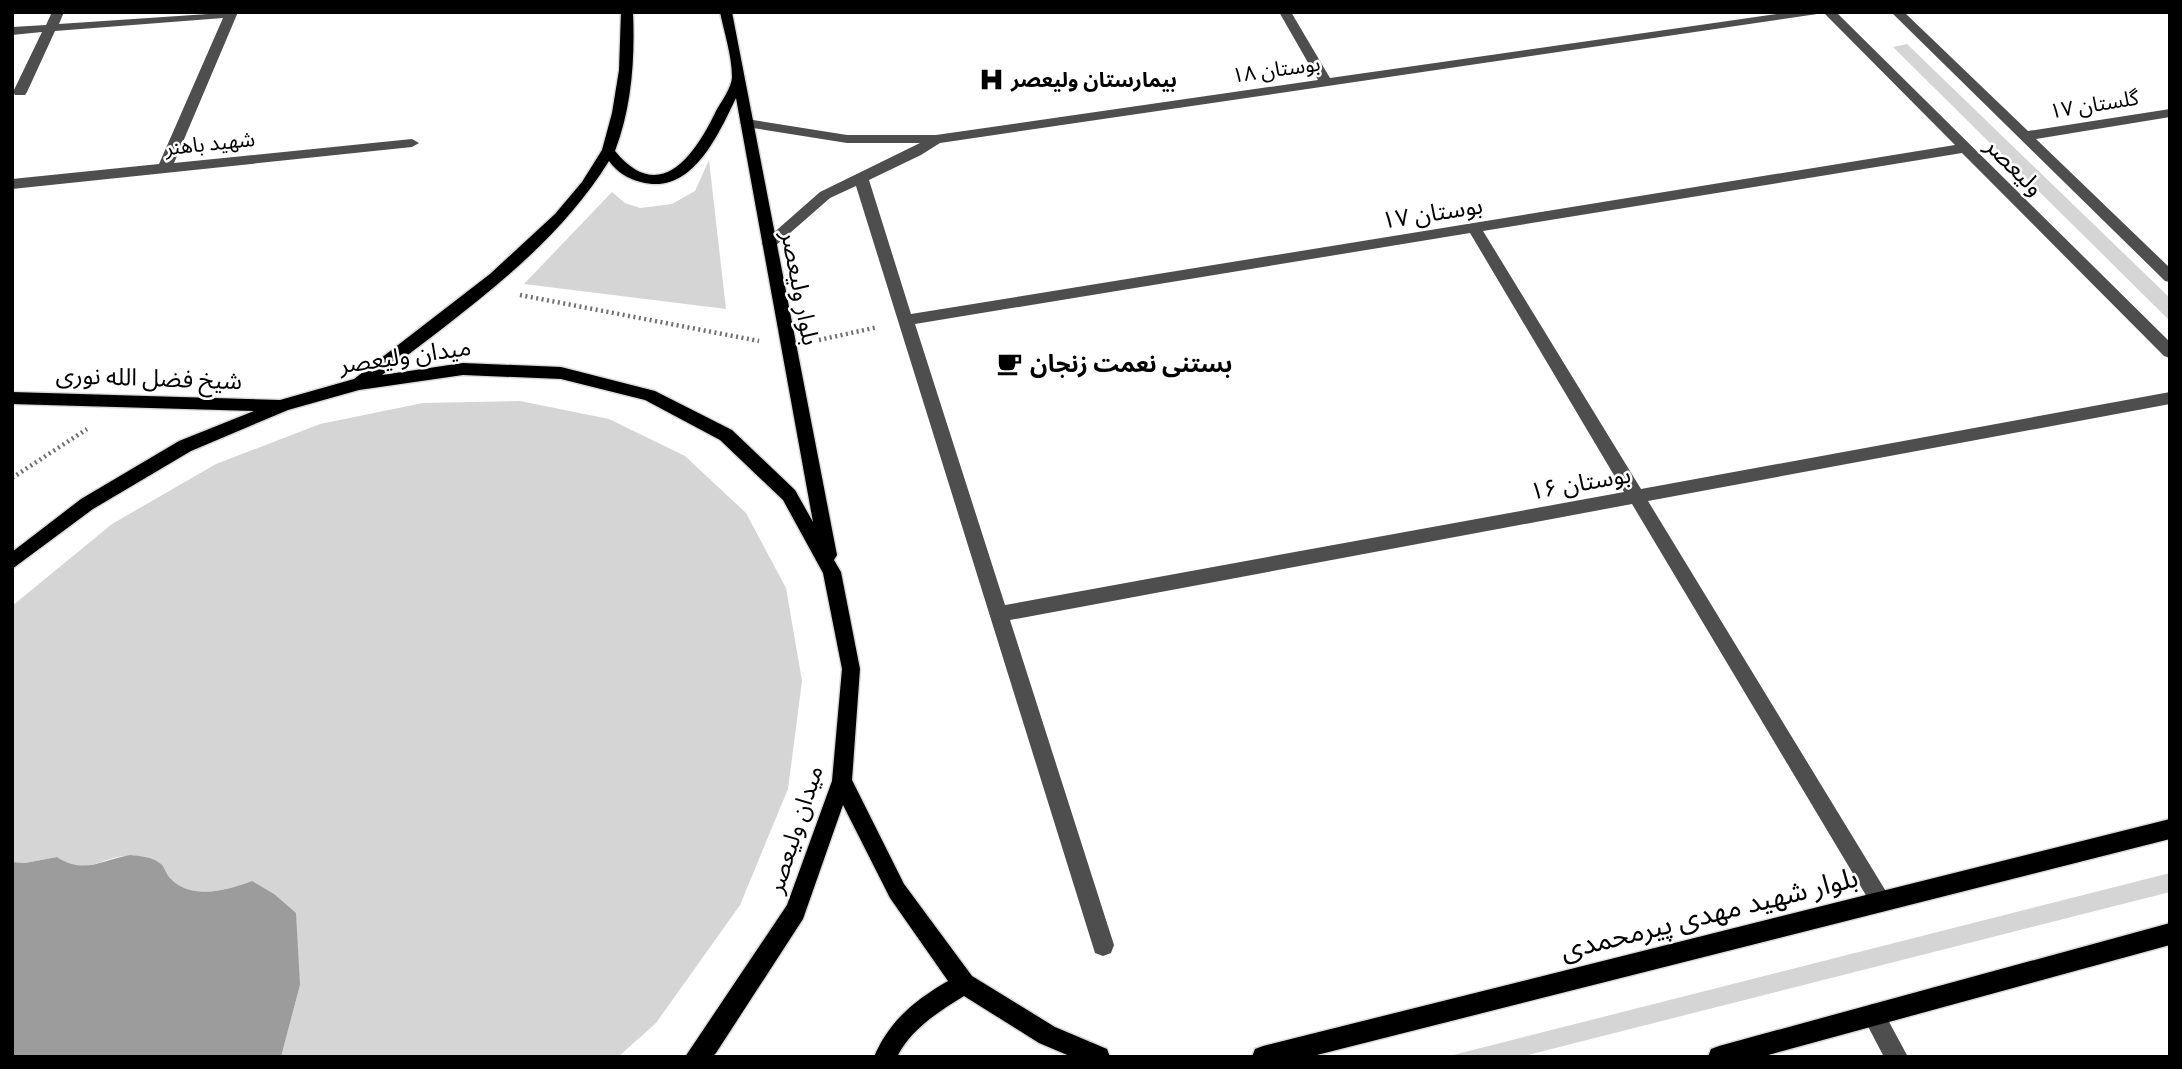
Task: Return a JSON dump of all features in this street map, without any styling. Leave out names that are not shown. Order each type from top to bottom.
[{"type":"main road","points":[[359,384],[481,287],[556,222],[581,192],[608,151],[624,94],[629,52],[627,12]]},
{"type":"main road","name":"بلوار ولیعصر","points":[[726,12],[832,572]]},
{"type":"main road","points":[[608,151],[617,165],[640,180],[668,177],[694,159],[739,78]]},
{"type":"main road","name":"میدان ولیعصر","points":[[12,562],[87,504],[185,446],[284,405],[359,384],[463,369],[561,373],[649,395],[726,435],[789,495],[832,572],[851,669],[842,781],[795,911],[708,1045],[696,1057]]},
{"type":"main road","name":"شیخ فضل الله نوری","points":[[12,398],[284,405]]},
{"type":"main road","points":[[842,781],[897,891],[964,984],[1047,1035],[1098,1057]]},
{"type":"main road","name":"بلوار شهید مهدی پیرمحمدی","points":[[1263,1057],[2170,829]]},
{"type":"main road","points":[[1719,1057],[2170,934]]},
{"type":"main road","points":[[885,1057],[890,1044],[923,1007],[964,984]]},
{"type":"street","points":[[20,92],[58,12]]},
{"type":"street","points":[[1285,12],[1326,83]]},
{"type":"street","name":"بوستان ۱۸","points":[[769,243],[825,195],[936,139],[1818,12]]},
{"type":"street","name":"ولیعصر","points":[[1829,12],[2170,352]]},
{"type":"street","name":"ولیعصر","points":[[1898,12],[2170,277]]},
{"type":"street","points":[[12,31],[231,13],[164,169]]},
{"type":"street","name":"گلستان ۱۷","points":[[2025,136],[2170,113]]},
{"type":"street","points":[[747,123],[847,139],[936,139]]},
{"type":"street","name":"شهید باهنر","points":[[12,184],[412,143]]},
{"type":"street","name":"بوستان ۱۷","points":[[907,320],[1965,148]]},
{"type":"street","points":[[861,177],[1103,945]]},
{"type":"street","points":[[1474,228],[1880,900]]},
{"type":"street","name":"بوستان ۱۶","points":[[999,614],[2170,398]]},
{"type":"street","points":[[1873,1016],[1897,1057]]},
{"type":"path","points":[[481,287],[789,347],[907,320]]},
{"type":"path","points":[[12,478],[128,401]]},
{"type":"shaded area","points":[[1907,44],[2170,298],[2170,321],[1893,47]]},
{"type":"shaded area","points":[[709,160],[726,309],[524,284],[612,192],[625,203],[640,208],[672,204],[695,191]]},
{"type":"shaded area","points":[[520,401],[609,419],[685,456],[746,513],[786,588],[802,681],[788,789],[740,905],[656,1023],[618,1057],[281,1057],[300,985],[252,881],[210,892],[188,889],[178,885],[153,860],[135,856],[114,858],[88,866],[79,866],[57,857],[25,863],[12,862],[12,606],[112,524],[216,464],[320,424],[423,403]]},
{"type":"shaded area","points":[[130,855],[158,862],[170,878],[188,889],[210,892],[252,881],[274,894],[296,913],[300,985],[281,1057],[12,1057],[12,862],[25,863],[57,857],[85,866]]},
{"type":"shaded area","points":[[2170,873],[2170,892],[1520,1057],[1445,1057]]},
{"type":"place","name":"بیمارستان ولیعصر","points":[[991,79]]},
{"type":"place","name":"بستنی نعمت زنجان","points":[[1010,363]]}]
